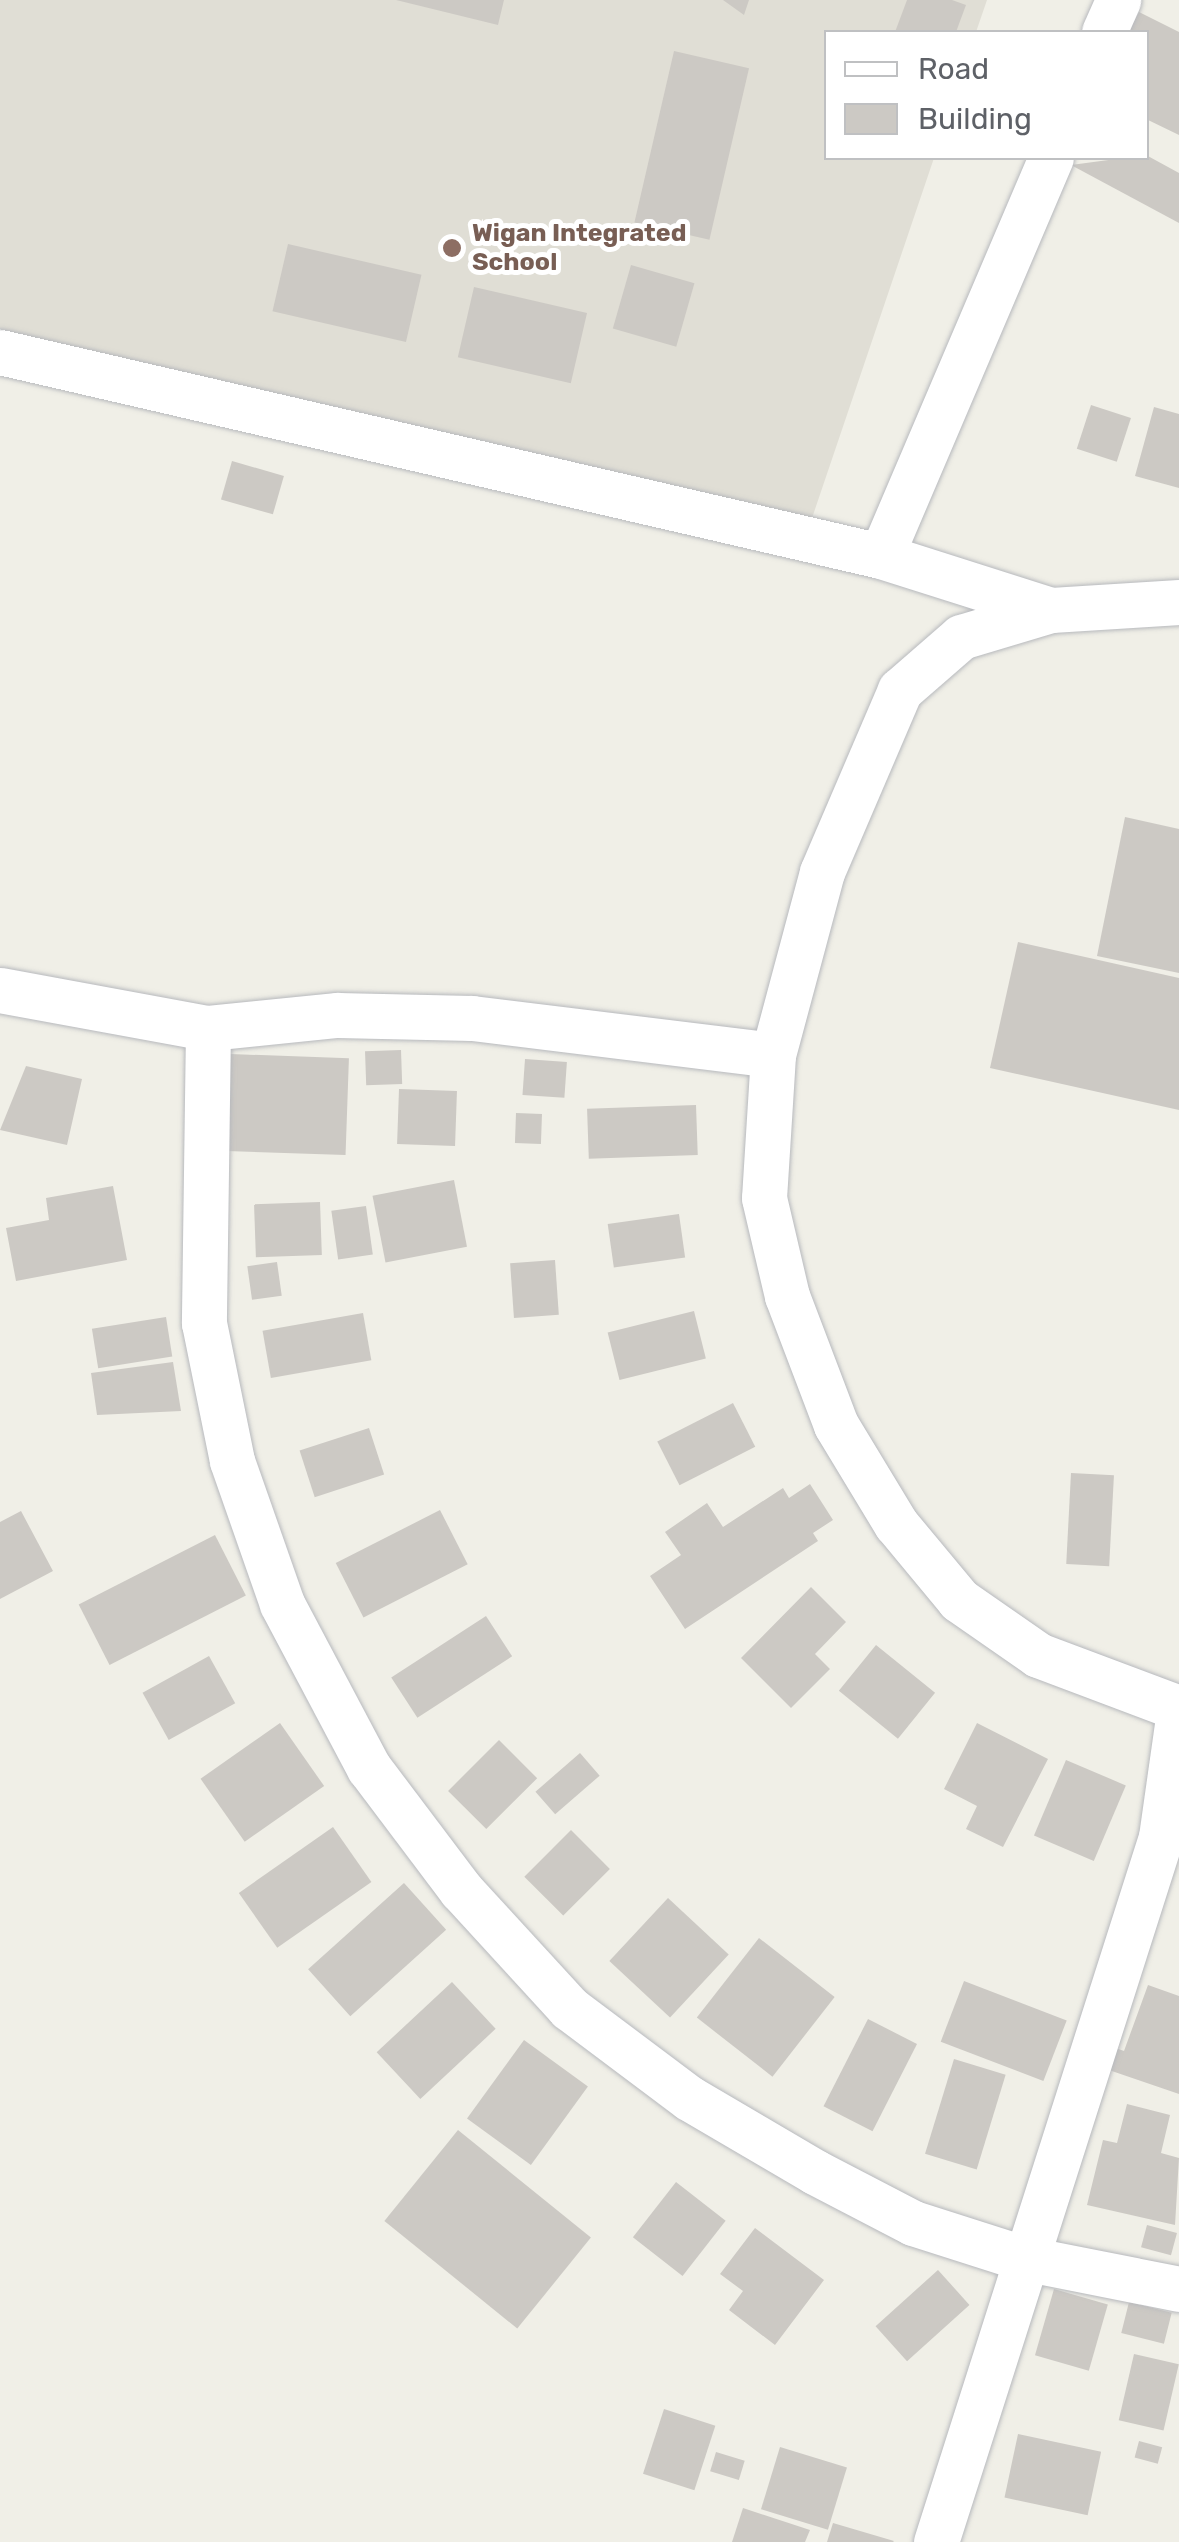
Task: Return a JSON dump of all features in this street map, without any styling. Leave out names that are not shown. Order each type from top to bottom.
[{"type":"street","points":[[1105,30],[1118,0]]},
{"type":"street","points":[[880,556],[1050,160]]},
{"type":"street","points":[[0,352],[880,556],[1051,610]]},
{"type":"street","points":[[936,2542],[1023,2258],[1161,1837],[1179,1709],[1038,1655],[958,1600],[896,1524],[836,1425],[787,1296],[764,1198],[772,1055],[822,872],[900,690],[962,638],[1051,610],[1179,602]]},
{"type":"street","points":[[0,990],[208,1028],[337,1016],[472,1018],[772,1055]]},
{"type":"street","points":[[208,1028],[204,1323],[232,1462],[282,1604],[369,1768],[461,1890],[569,2008],[688,2098],[913,2223],[1023,2258],[1179,2289]]},
{"type":"shaded area","name":"Wigan Integrated School","points":[[0,0],[987,0],[977,30],[824,30],[824,160],[933,160],[810,524],[0,338]]},
{"type":"building","points":[[396,0],[504,0],[498,25]]},
{"type":"building","points":[[723,0],[749,0],[744,15]]},
{"type":"building","points":[[907,0],[952,0],[966,5],[957,30],[896,30]]},
{"type":"building","points":[[1139,12],[1179,32],[1179,135],[1149,120],[1149,30],[1129,30]]},
{"type":"building","points":[[674,51],[749,68],[709,240],[634,222]]},
{"type":"building","points":[[1149,157],[1179,173],[1179,223],[1071,165],[1149,160]]},
{"type":"building","points":[[288,244],[421,275],[406,342],[272,311]]},
{"type":"building","points":[[631,265],[694,283],[676,347],[613,328]]},
{"type":"building","points":[[474,287],[587,313],[571,383],[458,357]]},
{"type":"building","points":[[1091,405],[1131,418],[1117,462],[1077,449]]},
{"type":"building","points":[[1154,407],[1179,414],[1179,488],[1135,476]]},
{"type":"building","points":[[232,461],[284,476],[273,514],[221,499]]},
{"type":"building","points":[[1125,817],[1179,829],[1179,973],[1097,956]]},
{"type":"building","points":[[1018,942],[1179,978],[1179,1110],[990,1068]]},
{"type":"building","points":[[401,1050],[402,1084],[366,1085],[365,1051]]},
{"type":"building","points":[[230,1054],[349,1058],[346,1155],[227,1151]]},
{"type":"building","points":[[525,1059],[567,1062],[564,1098],[522,1095]]},
{"type":"building","points":[[26,1066],[82,1079],[67,1145],[0,1130]]},
{"type":"building","points":[[399,1089],[457,1091],[455,1146],[397,1144]]},
{"type":"building","points":[[696,1105],[698,1155],[589,1159],[587,1109]]},
{"type":"building","points":[[516,1113],[542,1114],[541,1144],[515,1143]]},
{"type":"building","points":[[454,1180],[467,1247],[385,1263],[373,1196]]},
{"type":"building","points":[[113,1186],[127,1260],[16,1281],[6,1228],[49,1220],[46,1198]]},
{"type":"building","points":[[320,1202],[322,1255],[256,1257],[254,1204]]},
{"type":"building","points":[[366,1206],[373,1255],[338,1259],[331,1211]]},
{"type":"building","points":[[679,1214],[685,1258],[614,1268],[608,1224]]},
{"type":"building","points":[[555,1260],[559,1315],[514,1318],[510,1263]]},
{"type":"building","points":[[277,1262],[282,1296],[252,1300],[247,1266]]},
{"type":"building","points":[[694,1311],[706,1359],[619,1380],[608,1333]]},
{"type":"building","points":[[363,1313],[371,1360],[271,1378],[263,1331]]},
{"type":"building","points":[[166,1317],[172,1357],[98,1368],[92,1329]]},
{"type":"building","points":[[173,1362],[181,1411],[97,1415],[91,1373]]},
{"type":"building","points":[[733,1403],[755,1447],[680,1485],[657,1442]]},
{"type":"building","points":[[369,1428],[384,1475],[315,1497],[300,1451]]},
{"type":"building","points":[[1071,1473],[1114,1475],[1109,1566],[1066,1564]]},
{"type":"building","points":[[810,1484],[833,1520],[813,1533],[818,1541],[685,1629],[650,1576],[681,1555],[665,1532],[707,1503],[723,1527],[783,1488],[789,1498]]},
{"type":"building","points":[[440,1510],[468,1564],[363,1617],[336,1563]]},
{"type":"building","points":[[21,1511],[53,1571],[0,1599],[0,1522]]},
{"type":"building","points":[[215,1535],[246,1596],[110,1665],[79,1604]]},
{"type":"building","points":[[811,1587],[846,1622],[815,1654],[830,1669],[791,1708],[741,1658]]},
{"type":"building","points":[[486,1616],[512,1656],[417,1718],[391,1678]]},
{"type":"building","points":[[876,1645],[935,1693],[898,1739],[839,1691]]},
{"type":"building","points":[[209,1656],[235,1703],[169,1740],[143,1693]]},
{"type":"building","points":[[280,1723],[324,1786],[245,1842],[201,1779]]},
{"type":"building","points":[[977,1723],[1048,1759],[1003,1847],[966,1829],[977,1806],[944,1789]]},
{"type":"building","points":[[499,1740],[537,1778],[486,1829],[448,1791]]},
{"type":"building","points":[[580,1753],[600,1776],[555,1814],[535,1792]]},
{"type":"building","points":[[1066,1760],[1126,1785],[1094,1861],[1034,1835]]},
{"type":"building","points":[[333,1827],[371,1882],[277,1948],[239,1893]]},
{"type":"building","points":[[571,1830],[610,1869],[563,1916],[524,1877]]},
{"type":"building","points":[[404,1883],[446,1930],[350,2016],[308,1969]]},
{"type":"building","points":[[668,1898],[729,1955],[670,2018],[609,1961]]},
{"type":"building","points":[[759,1938],[835,1997],[772,2077],[697,2018]]},
{"type":"building","points":[[964,1981],[1067,2020],[1043,2081],[941,2042]]},
{"type":"building","points":[[452,1982],[496,2029],[420,2099],[377,2052]]},
{"type":"building","points":[[1148,1985],[1179,1996],[1179,2094],[1103,2068],[1110,2046],[1124,2051]]},
{"type":"building","points":[[868,2019],[917,2044],[873,2131],[824,2106]]},
{"type":"building","points":[[524,2040],[588,2086],[531,2165],[467,2118]]},
{"type":"building","points":[[954,2059],[1006,2075],[977,2169],[925,2154]]},
{"type":"building","points":[[1127,2104],[1170,2115],[1161,2153],[1179,2158],[1175,2225],[1087,2205],[1103,2140],[1117,2143]]},
{"type":"building","points":[[458,2130],[591,2238],[517,2329],[384,2221]]},
{"type":"building","points":[[676,2182],[726,2221],[683,2276],[633,2237]]},
{"type":"building","points":[[1147,2225],[1177,2233],[1171,2255],[1141,2247]]},
{"type":"building","points":[[755,2228],[824,2280],[775,2345],[729,2310],[743,2291],[720,2274]]},
{"type":"building","points":[[938,2270],[969,2305],[907,2361],[876,2326]]},
{"type":"building","points":[[1054,2289],[1108,2304],[1089,2371],[1035,2355]]},
{"type":"building","points":[[1129,2302],[1172,2313],[1164,2344],[1121,2333]]},
{"type":"building","points":[[1134,2354],[1179,2364],[1164,2431],[1119,2420]]},
{"type":"building","points":[[664,2409],[715,2426],[694,2490],[643,2474]]},
{"type":"building","points":[[1018,2434],[1101,2452],[1088,2515],[1004,2498]]},
{"type":"building","points":[[1139,2441],[1162,2447],[1158,2464],[1135,2457]]},
{"type":"building","points":[[780,2447],[847,2467],[828,2530],[761,2509]]},
{"type":"building","points":[[716,2452],[745,2461],[739,2480],[710,2471]]},
{"type":"building","points":[[743,2508],[810,2530],[805,2542],[732,2542]]},
{"type":"building","points":[[833,2523],[894,2541],[827,2542]]},
{"type":"place","name":"Wigan Integrated School","points":[[452,248]]}]
